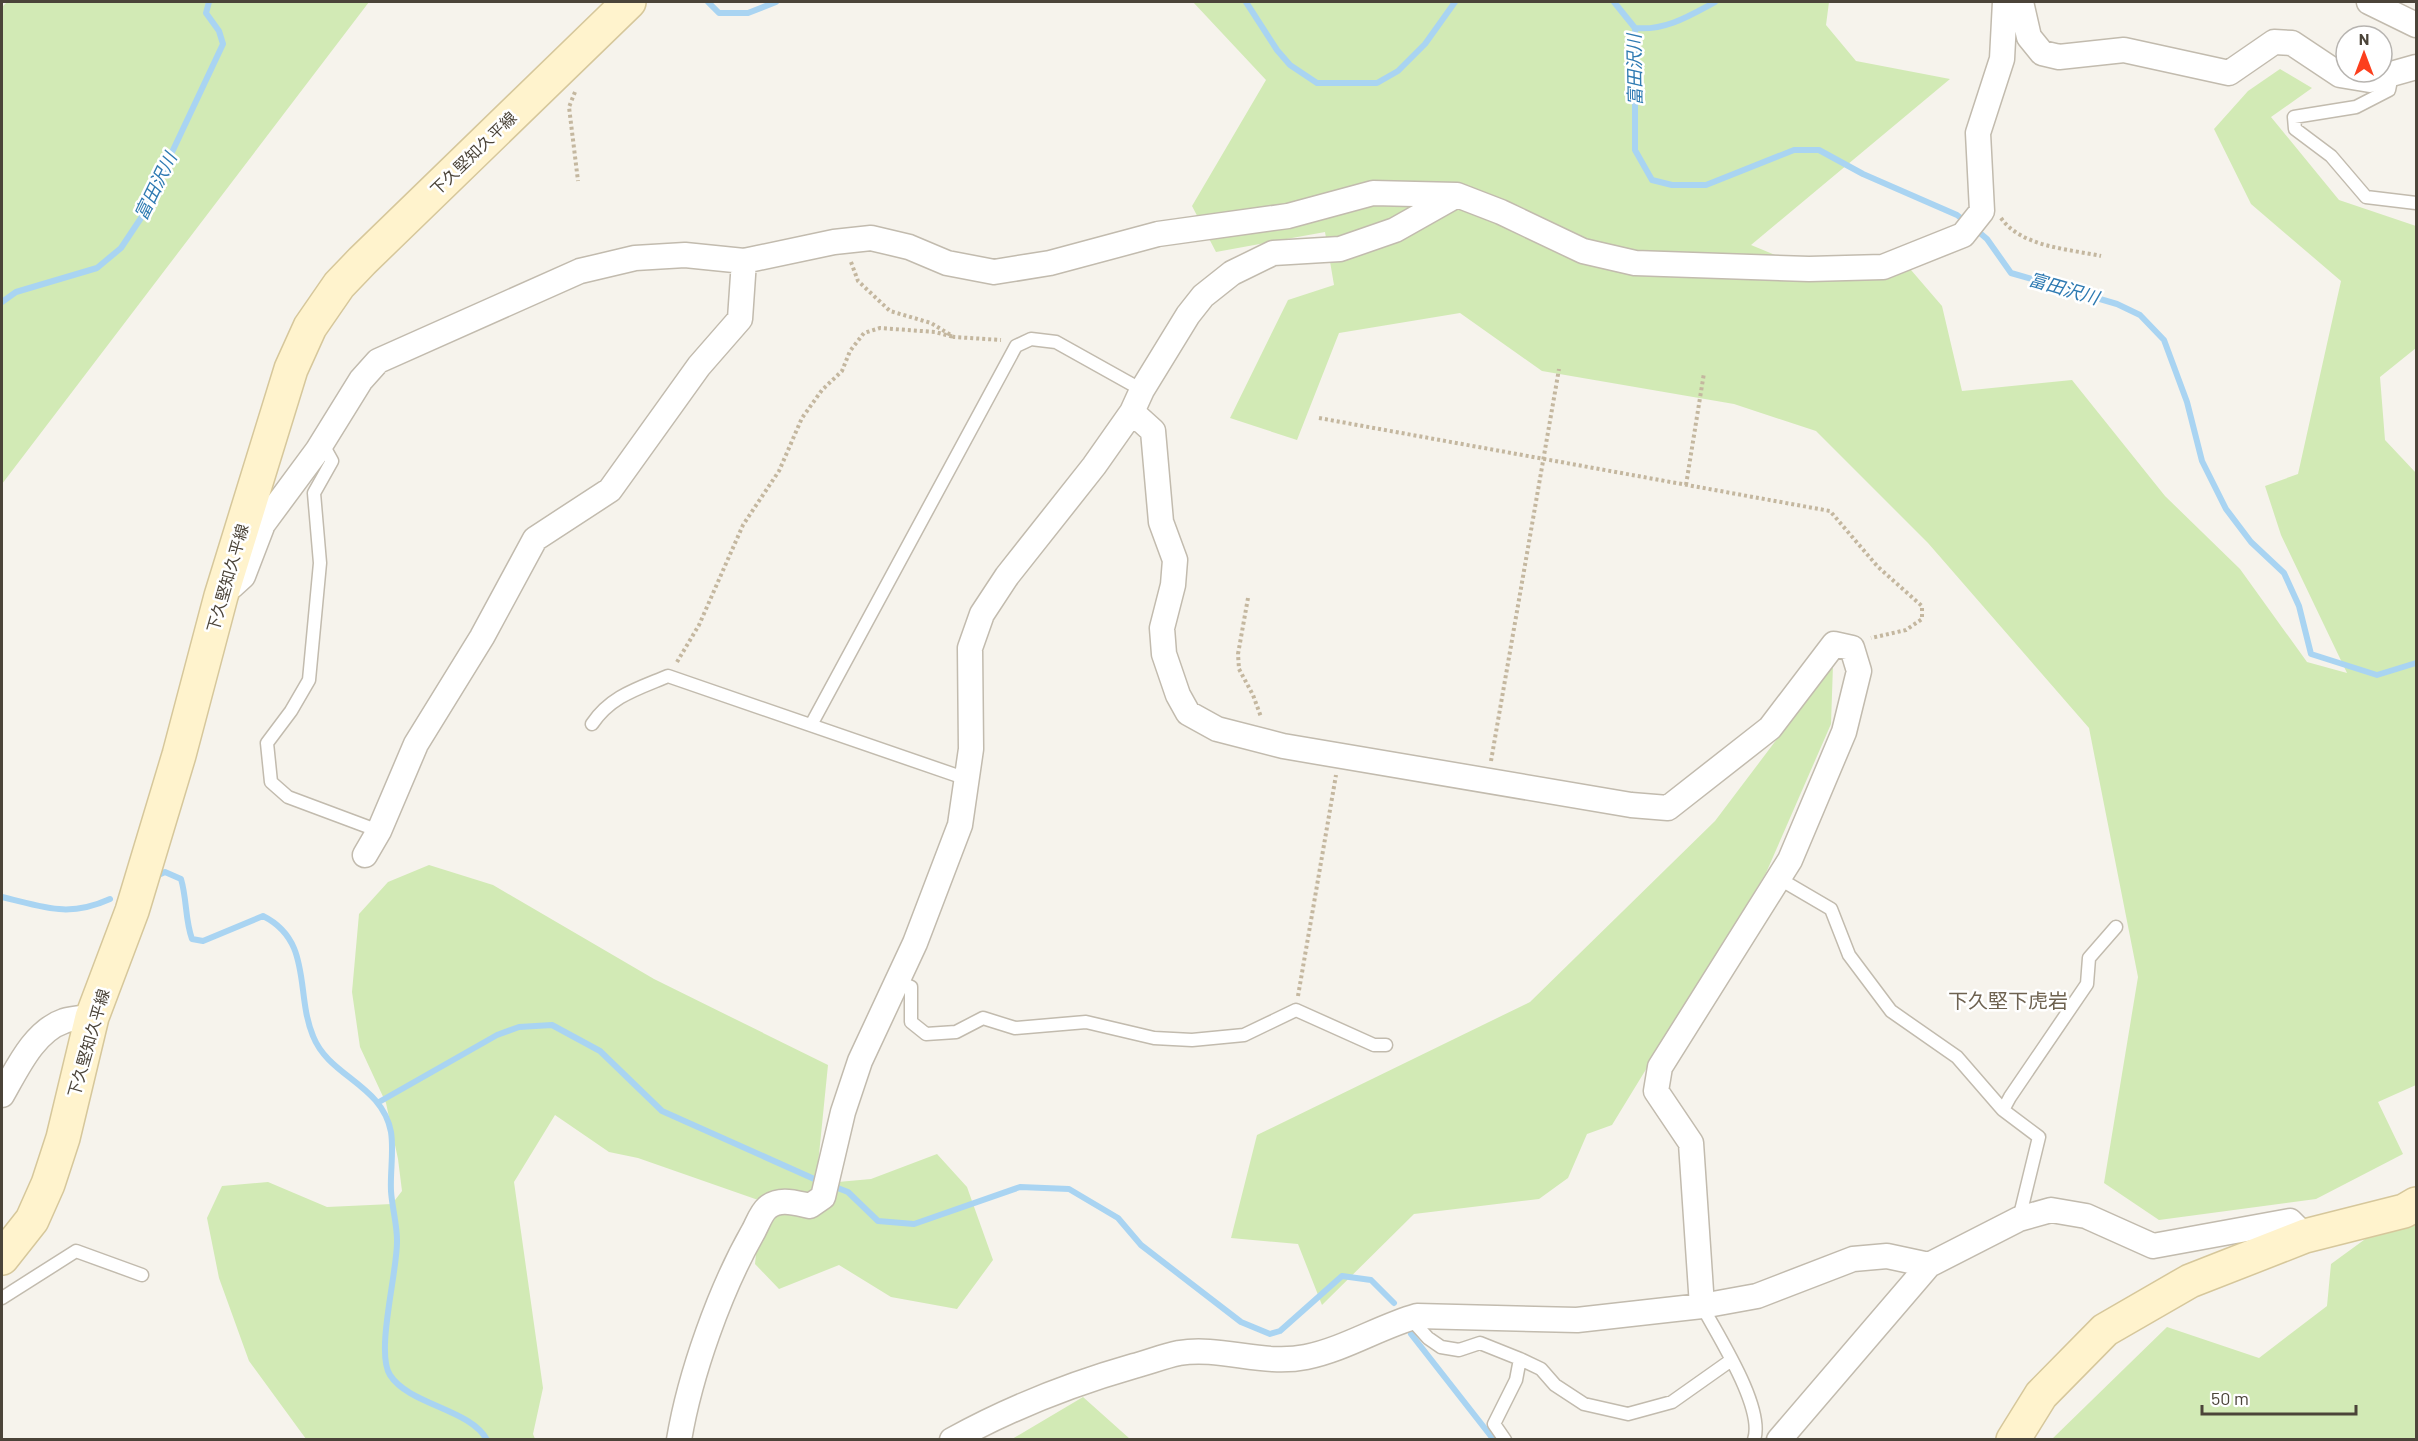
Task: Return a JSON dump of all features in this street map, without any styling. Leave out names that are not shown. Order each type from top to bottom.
[{"type":"main road","name":"下久堅知久平線","points":[[2,1258],[32,1220],[48,1184],[63,1138],[92,1017],[135,900],[179,755],[221,596],[291,369],[315,320],[339,285],[629,2]]},
{"type":"main road","points":[[2013,1440],[2041,1395],[2105,1330],[2190,1281],[2305,1236],[2404,1211],[2416,1204]]},
{"type":"street","points":[[221,596],[243,576],[263,524],[322,443],[361,380],[378,361],[580,271],[635,258],[685,255],[744,261],[834,242],[871,238],[909,246],[947,263],[994,272],[1050,263],[1158,234],[1288,216],[1373,193],[1457,195],[1501,212],[1582,251],[1635,263],[1809,269],[1883,267],[1963,235],[1982,211],[1977,133],[2002,59],[2005,2]]},
{"type":"street","points":[[2021,2],[2029,37],[2042,53],[2059,57],[2124,50],[2229,73],[2274,42],[2292,44],[2334,71]]},
{"type":"street","points":[[2369,2],[2416,25]]},
{"type":"street","points":[[2394,74],[2416,67]]},
{"type":"street","points":[[679,1440],[684,1408],[706,1343],[734,1270],[766,1208],[780,1201],[810,1206],[823,1197],[843,1112],[860,1061],[897,981],[960,825],[971,749],[970,648],[975,628],[1007,576],[1094,466],[1137,401],[1188,315],[1203,296],[1232,273],[1273,253],[1340,249],[1395,230],[1457,195]]},
{"type":"street","points":[[365,855],[379,831],[416,744],[482,637],[535,539],[610,490],[699,366],[740,319],[744,261]]},
{"type":"street","points":[[1137,401],[1153,431],[1161,522],[1175,560],[1173,585],[1162,628],[1164,654],[1178,695],[1188,712],[1217,729],[1339,757],[1631,806],[1668,808],[1770,728],[1834,644],[1852,648],[1859,671],[1844,732],[1790,860],[1660,1067],[1656,1091],[1691,1143],[1702,1306]]},
{"type":"street","points":[[2,1095],[24,1058],[44,1032],[64,1020],[92,1017]]},
{"type":"street","points":[[1779,1440],[1929,1265],[2019,1219],[2051,1210],[2086,1216],[2153,1246],[2290,1221],[2305,1236]]},
{"type":"street","points":[[952,1440],[1007,1410],[1114,1371],[1179,1353],[1225,1353],[1265,1360],[1304,1358],[1333,1350],[1393,1323],[1410,1318],[1577,1320],[1702,1306],[1757,1296],[1852,1259],[1887,1256],[1929,1265]]},
{"type":"lane","points":[[2390,84],[2389,90],[2356,107],[2294,117],[2295,129],[2331,156],[2366,197],[2416,203]]},
{"type":"lane","points":[[811,725],[1016,346],[1031,339],[1056,342],[1137,401]]},
{"type":"lane","points":[[322,443],[332,461],[314,493],[320,563],[309,680],[291,711],[267,743],[271,782],[288,797],[379,831]]},
{"type":"lane","points":[[592,724],[603,707],[628,693],[668,676],[967,779]]},
{"type":"lane","points":[[1778,878],[1831,909],[1850,955],[1891,1011],[1957,1057],[2003,1110],[2039,1137],[2019,1219]]},
{"type":"lane","points":[[2003,1110],[2087,984],[2089,958],[2116,927]]},
{"type":"lane","points":[[897,981],[911,987],[911,1022],[926,1034],[956,1032],[983,1018],[1015,1028],[1086,1022],[1154,1038],[1192,1040],[1244,1035],[1296,1010],[1374,1045],[1386,1045]]},
{"type":"lane","points":[[2,1298],[76,1251],[142,1275]]},
{"type":"lane","points":[[1702,1306],[1753,1403],[1758,1429],[1754,1440]]},
{"type":"lane","points":[[1410,1318],[1428,1338],[1441,1347],[1459,1350],[1480,1344],[1541,1369],[1555,1385],[1584,1404],[1628,1414],[1672,1402],[1730,1361]]},
{"type":"lane","points":[[1505,1440],[1494,1424],[1516,1380],[1520,1359]]},
{"type":"path","points":[[578,181],[568,107],[574,92],[582,84]]},
{"type":"path","points":[[1981,187],[2007,226],[2030,240],[2101,256]]},
{"type":"path","points":[[846,260],[853,264],[858,281],[890,311],[931,323],[954,337]]},
{"type":"path","points":[[668,676],[699,625],[743,525],[779,471],[802,418],[822,390],[842,371],[850,351],[864,333],[880,328],[935,332],[954,337],[1026,341]]},
{"type":"path","points":[[1487,782],[1559,369]]},
{"type":"path","points":[[1686,485],[1704,373]]},
{"type":"path","points":[[1319,418],[1830,511],[1878,567],[1922,606],[1922,619],[1906,630],[1871,638],[1852,648]]},
{"type":"path","points":[[1248,598],[1238,654],[1239,669],[1253,695],[1264,741]]},
{"type":"path","points":[[1296,1010],[1339,757]]},
{"type":"green space","points":[[7,2],[369,2],[2,484],[2,7]]},
{"type":"green space","points":[[1193,2],[1829,2],[1826,25],[1856,61],[1950,79],[1751,245],[1809,269],[1911,270],[1942,306],[1962,391],[2072,380],[2165,496],[2240,569],[2307,662],[2347,673],[2281,535],[2265,486],[2298,474],[2341,281],[2251,204],[2214,129],[2248,91],[2280,69],[2312,88],[2271,117],[2339,200],[2416,226],[2416,348],[2380,377],[2385,440],[2416,473],[2416,1085],[2378,1102],[2403,1154],[2316,1199],[2159,1220],[2104,1183],[2138,977],[2089,728],[1928,543],[1816,431],[1734,404],[1542,371],[1460,313],[1339,333],[1297,440],[1230,418],[1288,300],[1334,285],[1325,232],[1216,252],[1192,206],[1266,80]]},
{"type":"green space","points":[[1833,665],[1831,724],[1766,873],[1612,1125],[1587,1134],[1568,1178],[1539,1199],[1414,1214],[1322,1305],[1298,1244],[1231,1238],[1257,1135],[1530,1002],[1715,821]]},
{"type":"green space","points":[[429,865],[493,885],[654,979],[828,1065],[816,1184],[871,1179],[937,1154],[967,1187],[993,1260],[957,1309],[891,1297],[839,1265],[779,1289],[755,1264],[761,1201],[638,1158],[609,1152],[555,1115],[514,1182],[543,1388],[533,1434],[535,1439],[306,1439],[249,1361],[219,1278],[207,1218],[222,1186],[268,1182],[327,1207],[392,1204],[402,1191],[386,1103],[360,1047],[352,992],[359,914],[388,882]]},
{"type":"green space","points":[[2416,1202],[2416,1439],[2051,1440],[2167,1327],[2259,1358],[2327,1306],[2331,1264]]},
{"type":"green space","points":[[1083,1397],[1130,1439],[1012,1439]]},
{"type":"waterway","name":"富田沢川","points":[[2,302],[16,292],[97,268],[121,248],[141,218],[223,44],[219,31],[206,13],[209,2]]},
{"type":"waterway","name":"富田沢川","points":[[708,2],[719,13],[748,13],[776,2]]},
{"type":"waterway","name":"富田沢川","points":[[1246,2],[1277,50],[1290,65],[1317,83],[1377,83],[1398,71],[1425,44],[1455,2]]},
{"type":"waterway","name":"富田沢川","points":[[1614,2],[1635,28],[1635,150],[1652,180],[1672,185],[1706,185],[1794,150],[1819,150],[1863,174],[1957,215],[1966,222]]},
{"type":"waterway","points":[[1635,28],[1667,25],[1715,2]]},
{"type":"waterway","name":"富田沢川","points":[[1974,228],[1987,239],[2011,273],[2117,304],[2140,315],[2164,340],[2187,402],[2202,461],[2226,509],[2251,542],[2284,573],[2299,606],[2311,654],[2377,675],[2416,663]]},
{"type":"waterway","points":[[154,877],[165,872],[181,879],[192,939],[203,941],[263,916],[279,927],[289,939],[300,969],[308,1020],[313,1036],[331,1062],[367,1091],[377,1103],[386,1116],[391,1132],[391,1191],[397,1240],[385,1348],[386,1364],[390,1375],[411,1393],[468,1421],[487,1440]]},
{"type":"waterway","points":[[2,897],[56,909],[81,908],[110,899]]},
{"type":"waterway","points":[[379,1102],[497,1035],[519,1027],[552,1025],[600,1051],[662,1111],[821,1182]]},
{"type":"waterway","points":[[830,1185],[848,1192],[878,1221],[914,1224],[1020,1187],[1069,1189],[1118,1218],[1141,1245],[1241,1322],[1270,1334],[1280,1331],[1342,1276],[1371,1280],[1394,1303]]},
{"type":"waterway","points":[[1411,1334],[1494,1440]]},
{"type":"district","name":"下久堅下虎岩","points":[[2008,1000]]}]
